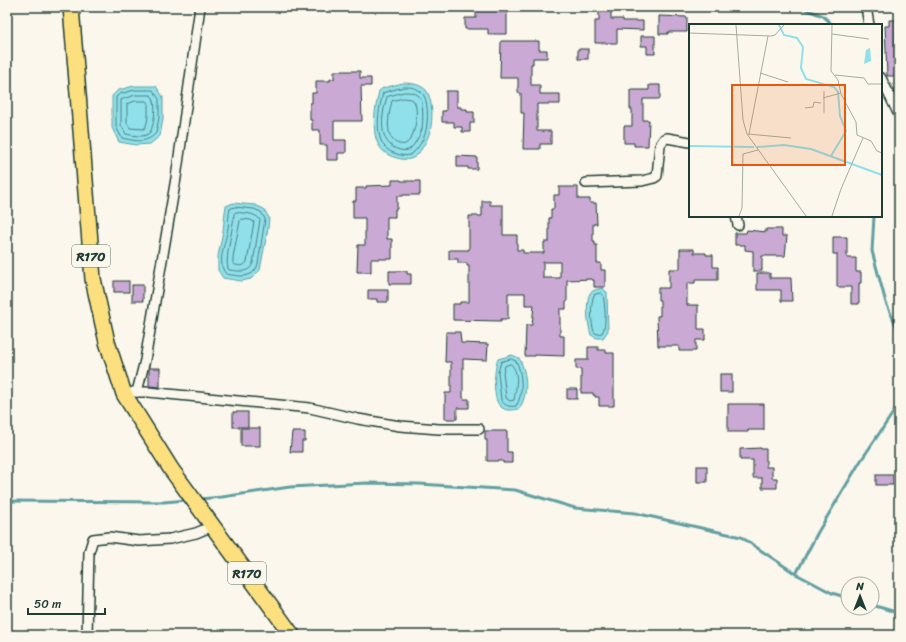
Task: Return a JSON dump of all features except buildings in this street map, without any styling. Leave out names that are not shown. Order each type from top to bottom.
[{"type":"main road","name":"R170","points":[[70,7],[92,279],[107,342],[130,393],[171,469],[292,635]]},
{"type":"street","points":[[200,7],[176,178],[145,360],[130,393],[225,398],[310,408],[358,419],[400,426],[439,429],[479,428]]},
{"type":"street","points":[[866,7],[869,24]]},
{"type":"street","points":[[882,80],[899,115]]},
{"type":"street","points":[[586,183],[654,178],[657,176],[660,145],[664,139],[667,138],[689,142]]},
{"type":"street","points":[[88,635],[89,552],[93,538],[110,537],[138,541],[170,539],[213,526]]},
{"type":"water","points":[[403,83],[415,84],[426,90],[430,99],[432,110],[431,127],[427,140],[417,155],[407,160],[387,154],[380,148],[376,140],[374,130],[375,110],[379,91],[383,88]]},
{"type":"water","points":[[134,86],[156,86],[163,97],[163,119],[160,136],[150,144],[136,145],[119,142],[112,128],[112,96],[118,90]]},
{"type":"water","points":[[233,203],[255,205],[264,209],[269,218],[260,270],[251,279],[241,281],[223,278],[218,270],[218,256],[226,206]]},
{"type":"water","points":[[602,288],[607,292],[608,331],[603,338],[597,338],[591,335],[590,331],[588,320],[588,297],[594,290]]},
{"type":"water","points":[[512,355],[519,358],[522,364],[526,390],[519,409],[509,410],[502,408],[497,402],[495,376],[498,359]]},
{"type":"waterway","points":[[800,7],[823,16],[832,24]]},
{"type":"waterway","points":[[874,217],[872,251],[886,303],[899,332]]},
{"type":"waterway","points":[[796,574],[818,532],[860,462],[899,404]]},
{"type":"waterway","points":[[199,499],[290,487],[367,483],[419,484],[515,490],[575,508],[635,513],[741,537],[796,574],[832,593],[840,596]]},
{"type":"waterway","points":[[7,501],[164,502],[187,500]]},
{"type":"waterway","points":[[880,607],[899,613]]}]
